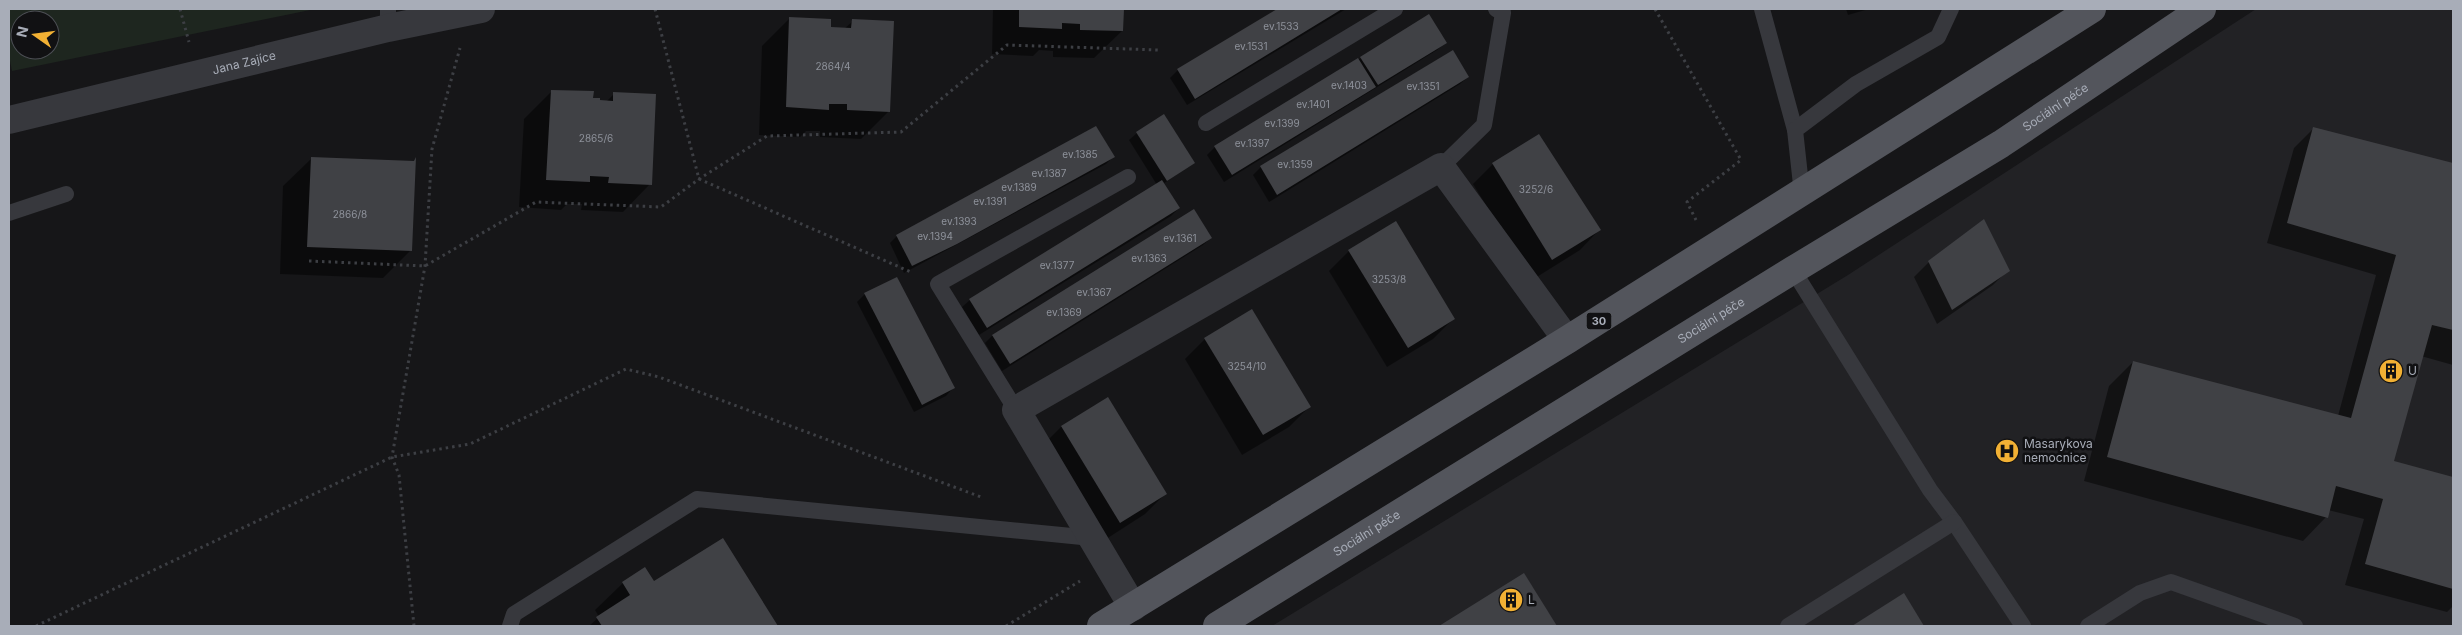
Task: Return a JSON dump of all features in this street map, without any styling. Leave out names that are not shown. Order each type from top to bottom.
[{"type":"main road","name":"30","points":[[1115,620],[1802,194],[2092,9]]},
{"type":"main road","name":"Sociální péče","points":[[1217,626],[1793,270],[2001,144],[2202,9]]},
{"type":"street","name":"Jana Zajíce","points":[[9,120],[388,18],[476,10]]},
{"type":"street","points":[[1115,620],[1107,565],[1016,410],[1441,167],[1568,340]]},
{"type":"lane","points":[[1206,123],[1395,9]]},
{"type":"lane","points":[[1762,9],[1795,130],[1802,194]]},
{"type":"lane","points":[[1795,130],[1856,84],[1938,36],[1951,9]]},
{"type":"lane","points":[[1441,167],[1484,125],[1501,10]]},
{"type":"lane","points":[[1016,410],[938,284],[1128,177]]},
{"type":"lane","points":[[9,213],[66,194]]},
{"type":"lane","points":[[1793,270],[1930,490],[1954,522],[2023,626]]},
{"type":"lane","points":[[510,626],[514,614],[697,499],[1092,538]]},
{"type":"lane","points":[[1788,626],[1954,522]]},
{"type":"lane","points":[[2088,626],[2140,593],[2171,582],[2295,626]]},
{"type":"path","points":[[655,9],[699,179]]},
{"type":"path","points":[[1655,9],[1741,160],[1687,202],[1712,250]]},
{"type":"path","points":[[414,626],[399,475],[392,457],[425,266],[432,149],[476,10]]},
{"type":"path","points":[[309,261],[425,266],[536,202],[661,207],[699,179],[767,136],[901,132],[1007,45],[1159,50]]},
{"type":"path","points":[[699,179],[938,284]]},
{"type":"path","points":[[36,626],[392,457],[470,444],[626,369],[659,377],[990,500]]},
{"type":"path","points":[[1006,626],[1107,565]]},
{"type":"shaded area","points":[[9,9],[315,9],[12,71],[9,56]]},
{"type":"shaded area","name":"Masarykova nemocnice","points":[[2256,9],[2453,9],[2453,626],[1272,626],[1848,275]]},
{"type":"building","points":[[1019,9],[1124,9],[1123,31],[1080,30],[1080,24],[1062,23],[1062,29],[1019,27]]},
{"type":"building","points":[[1277,9],[1342,9],[1195,99],[1177,69]]},
{"type":"building","points":[[1429,14],[1447,43],[1378,85],[1360,57]]},
{"type":"building","points":[[789,17],[831,19],[831,27],[851,28],[852,19],[894,21],[890,112],[847,110],[847,104],[829,104],[829,110],[786,107]]},
{"type":"building","points":[[1453,50],[1469,77],[1277,195],[1260,166]]},
{"type":"building","points":[[1358,58],[1376,87],[1232,175],[1214,146]]},
{"type":"building","points":[[551,90],[594,91],[593,98],[613,101],[613,92],[656,94],[652,185],[608,183],[609,177],[590,176],[590,182],[546,180]]},
{"type":"building","points":[[1164,114],[1195,163],[1167,181],[1136,132]]},
{"type":"building","points":[[1096,126],[1115,157],[957,244],[912,266],[896,235]]},
{"type":"building","points":[[2313,127],[2453,163],[2453,330],[2432,325],[2394,461],[2453,477],[2453,589],[2365,564],[2383,499],[2336,486],[2328,518],[2107,457],[2133,361],[2351,418],[2396,255],[2287,223]]},
{"type":"building","points":[[1539,134],[1601,230],[1552,260],[1492,163]]},
{"type":"building","points":[[311,157],[414,161],[416,157],[412,251],[307,247]]},
{"type":"building","points":[[1162,180],[1180,208],[987,328],[969,299]]},
{"type":"building","points":[[1194,209],[1212,238],[1010,364],[992,335]]},
{"type":"building","points":[[1984,219],[2010,271],[1952,310],[1928,261]]},
{"type":"building","points":[[1396,221],[1455,319],[1408,348],[1348,250]]},
{"type":"building","points":[[897,277],[955,388],[922,405],[864,293]]},
{"type":"building","points":[[1252,309],[1311,407],[1263,435],[1204,338]]},
{"type":"building","points":[[1108,397],[1167,494],[1120,523],[1061,426]]},
{"type":"building","points":[[723,538],[778,626],[602,626],[596,617],[630,595],[622,582],[645,567],[654,581]]},
{"type":"building","name":"L","points":[[1524,573],[1557,626],[1439,626]]},
{"type":"building","points":[[1904,593],[1924,626],[1852,626]]},
{"type":"place","name":"U","points":[[2391,371]]},
{"type":"place","name":"Masarykova nemocnice","points":[[2007,451]]},
{"type":"place","name":"L","points":[[1511,600]]}]
